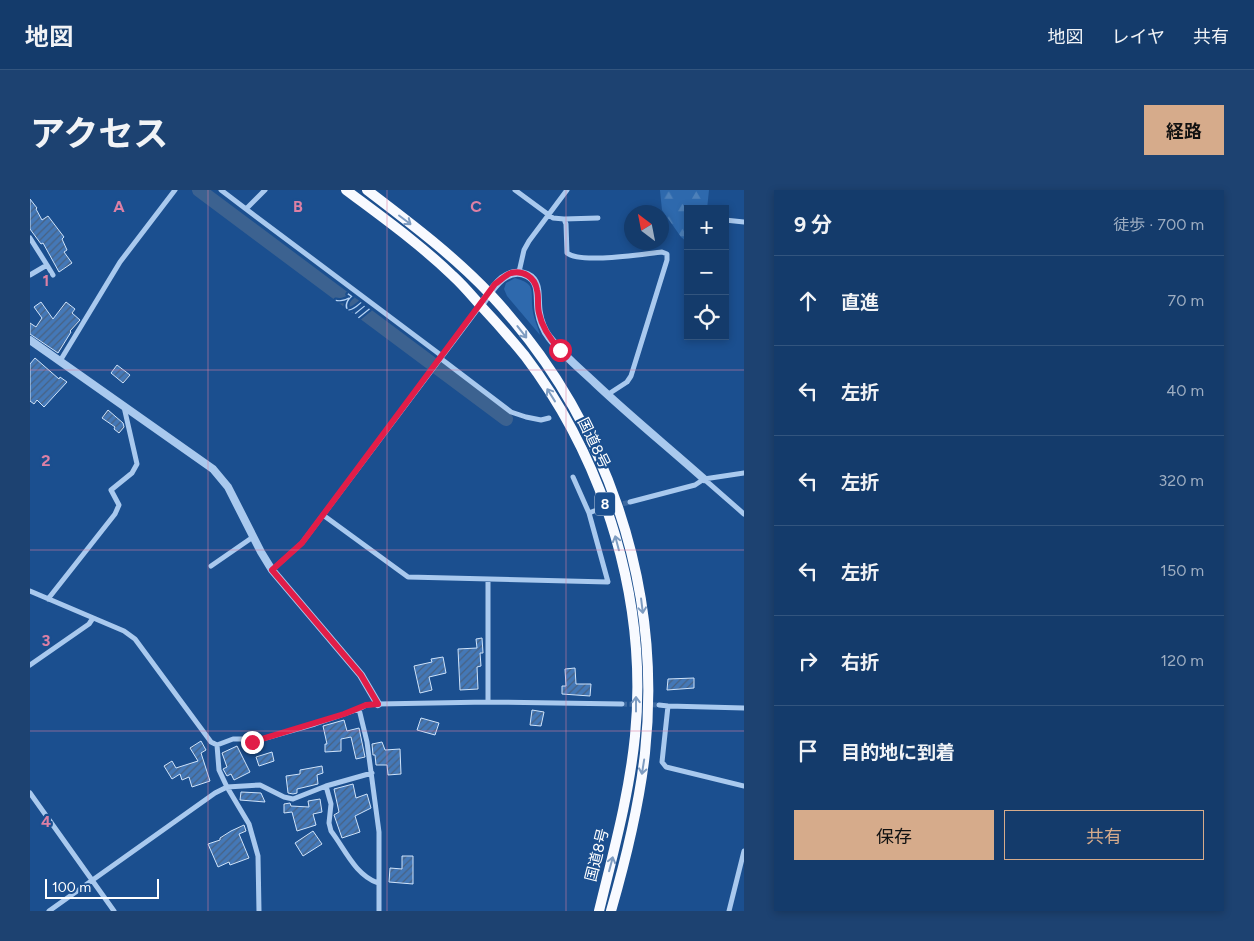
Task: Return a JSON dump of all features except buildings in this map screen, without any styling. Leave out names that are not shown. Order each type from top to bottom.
[{"type":"highway","name":"国道8号","points":[[346,190],[419,246],[453,275],[526,358],[552,397],[580,446],[600,490],[614,530],[626,578],[636,658],[635,734],[623,810],[599,911]]},
{"type":"highway","name":"国道8号","points":[[367,190],[424,234],[489,293],[535,347],[564,390],[578,415],[616,500],[632,550],[639,582],[648,682],[645,754],[635,816],[628,851],[611,911]]},
{"type":"street","points":[[60,361],[120,262],[175,190]]},
{"type":"street","points":[[220,190],[441,357],[495,402],[511,412],[526,417],[541,420],[549,418]]},
{"type":"street","points":[[246,209],[265,190]]},
{"type":"street","points":[[515,190],[553,218],[598,218]]},
{"type":"street","points":[[519,272],[524,250],[529,241],[567,190]]},
{"type":"street","points":[[564,219],[566,224],[567,253],[572,256],[604,258],[662,252],[667,254],[667,260],[631,376],[627,382],[607,395]]},
{"type":"street","points":[[729,220],[744,222]]},
{"type":"street","points":[[30,238],[53,275]]},
{"type":"street","points":[[30,275],[46,265]]},
{"type":"street","points":[[272,570],[302,543],[481,306],[495,284],[509,274],[519,272],[528,275],[534,281],[537,287],[539,313],[547,335],[560,350],[607,395],[744,514]]},
{"type":"street","points":[[30,340],[213,470],[228,487],[253,538],[272,570],[361,675],[378,704]]},
{"type":"street","points":[[48,599],[115,514],[119,505],[111,490],[132,473],[136,464],[124,406]]},
{"type":"street","points":[[630,502],[695,485],[704,479],[744,473]]},
{"type":"street","points":[[323,516],[408,577],[608,582],[591,512],[573,477]]},
{"type":"street","points":[[211,566],[253,538]]},
{"type":"street","points":[[488,579],[488,702]]},
{"type":"street","points":[[30,591],[124,631],[135,639],[211,742],[217,746]]},
{"type":"street","points":[[30,665],[89,624],[93,618]]},
{"type":"street","points":[[217,746],[233,739],[252,742],[358,710],[366,705],[488,702],[622,704]]},
{"type":"street","points":[[658,705],[744,708]]},
{"type":"street","points":[[668,706],[662,762],[666,767],[744,786]]},
{"type":"street","points":[[358,710],[367,742],[379,832],[379,911]]},
{"type":"street","points":[[217,746],[219,770],[249,824],[258,856],[259,911]]},
{"type":"street","points":[[48,911],[215,793],[227,787],[260,785],[293,799],[326,786],[372,773]]},
{"type":"street","points":[[326,786],[331,804],[329,822],[331,830],[360,873],[368,880],[378,883]]},
{"type":"street","points":[[30,793],[114,911]]},
{"type":"street","points":[[729,911],[744,851]]},
{"type":"green space","points":[[660,190],[709,190],[707,205],[684,205],[684,240],[669,220],[669,205],[662,205]]},
{"type":"green space","points":[[515,278],[527,283],[532,290],[532,305],[540,335],[507,296],[504,289],[506,283]]},
{"type":"waterway","name":"入川","points":[[199,190],[506,419]]},
{"type":"tunnel","points":[[594,511],[630,502]]},
{"type":"tunnel","points":[[622,704],[659,705]]},
{"type":"route","points":[[252,742],[358,710],[366,705],[378,704],[361,675],[272,570],[302,543],[495,284],[509,274],[519,272],[528,275],[534,281],[537,287],[539,313],[542,322],[547,335],[560,350]]}]
